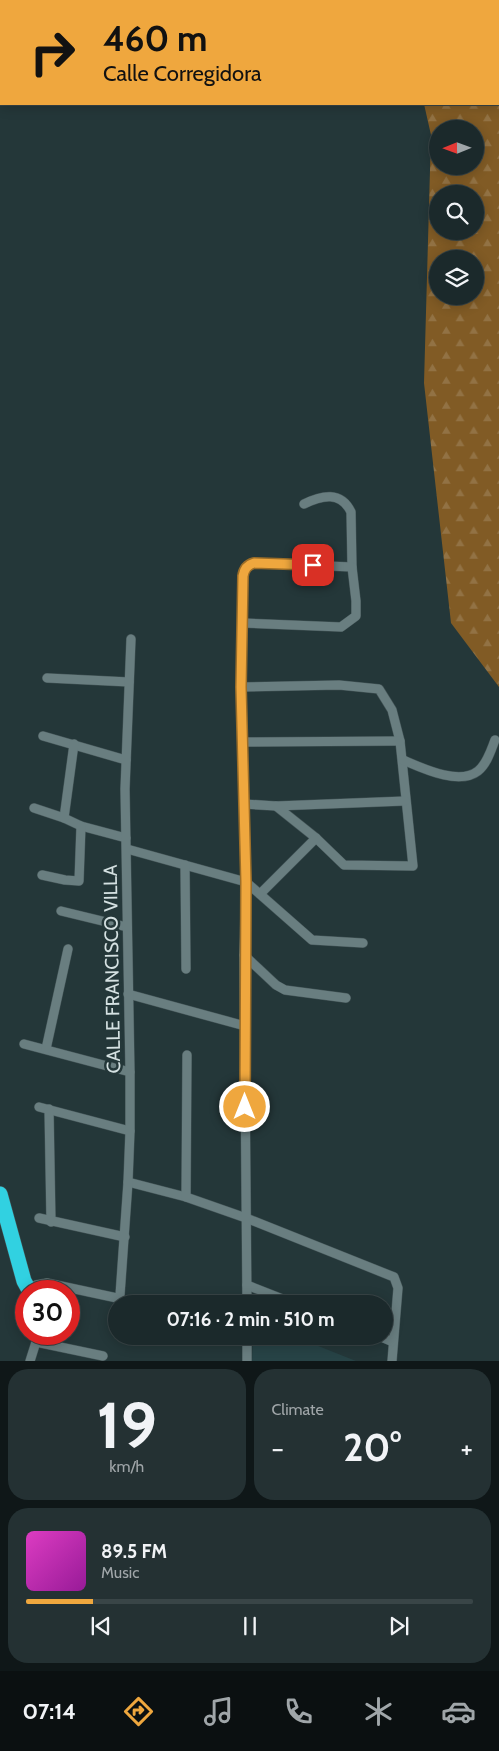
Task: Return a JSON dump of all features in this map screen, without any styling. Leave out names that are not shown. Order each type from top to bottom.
[{"type":"highway","points":[[0,1194],[24,1280]]},
{"type":"street","points":[[243,623],[342,626],[356,616],[352,567],[351,512],[348,504],[338,498],[326,496],[316,498],[304,504]]},
{"type":"street","points":[[247,1295],[244,955],[246,882],[244,742],[241,687],[243,576],[244,570],[248,565],[254,563],[352,567]]},
{"type":"street","name":"CALLE FRANCISCO VILLA","points":[[80,1289],[119,1297],[125,1236],[130,1131],[126,760],[131,639]]},
{"type":"street","points":[[47,678],[129,682]]},
{"type":"street","points":[[241,687],[339,685],[379,689],[392,710],[400,741],[413,866],[344,865],[316,838],[276,806]]},
{"type":"street","points":[[43,736],[126,760]]},
{"type":"street","points":[[402,760],[426,770],[453,776],[467,776],[478,771],[486,760],[495,740]]},
{"type":"street","points":[[244,742],[400,741]]},
{"type":"street","points":[[64,818],[74,744]]},
{"type":"street","points":[[244,804],[276,806],[405,802]]},
{"type":"street","points":[[34,808],[81,826],[126,838]]},
{"type":"street","points":[[42,875],[66,880],[79,880],[81,826]]},
{"type":"street","points":[[260,894],[316,838]]},
{"type":"street","points":[[127,849],[246,882],[312,940],[363,943]]},
{"type":"street","points":[[185,865],[186,969]]},
{"type":"street","points":[[61,911],[128,927]]},
{"type":"street","points":[[46,1049],[68,949]]},
{"type":"street","points":[[244,955],[276,985],[285,990],[346,998]]},
{"type":"street","points":[[128,994],[245,1026]]},
{"type":"street","points":[[24,1044],[130,1072]]},
{"type":"street","points":[[186,1197],[187,1055]]},
{"type":"street","points":[[39,1107],[130,1131]]},
{"type":"street","points":[[49,1109],[50,1222]]},
{"type":"street","points":[[128,1182],[186,1197],[246,1218],[394,1277],[398,1288],[393,1342]]},
{"type":"street","points":[[38,1218],[125,1236]]},
{"type":"street","points":[[247,1285],[272,1295]]},
{"type":"street","points":[[30,1361],[33,1345]]},
{"type":"street","points":[[61,1345],[103,1356]]},
{"type":"street","points":[[247,1345],[247,1361]]},
{"type":"street","points":[[392,1361],[393,1345]]},
{"type":"shaded area","points":[[253,1345],[316,1345],[356,1361],[252,1361]]},
{"type":"green space","points":[[424,105],[499,105],[499,687],[451,623],[424,383],[429,206],[429,240],[484,240],[484,185],[430,185],[430,175],[484,175],[484,120],[429,120],[429,126]]},
{"type":"route","points":[[245,1107],[244,955],[246,882],[244,742],[241,687],[243,576],[244,570],[248,565],[254,563],[313,565]]}]
